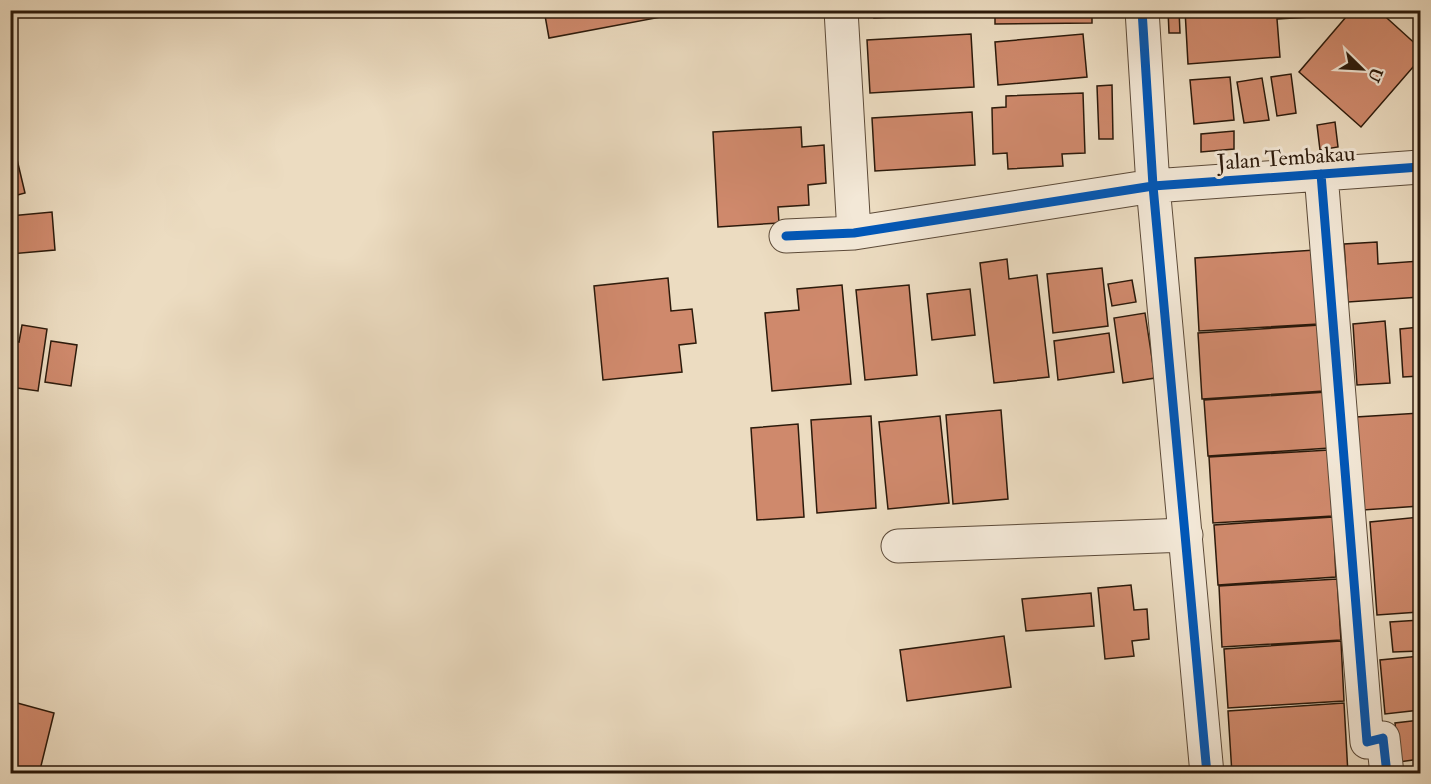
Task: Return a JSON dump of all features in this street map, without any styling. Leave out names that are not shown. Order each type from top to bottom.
[{"type":"street","points":[[841,10],[854,233]]},
{"type":"street","points":[[1142,10],[1154,186],[1207,774]]},
{"type":"street","name":"Jalan Tembakau","points":[[786,236],[854,233],[1154,186],[1420,167]]},
{"type":"street","points":[[1321,174],[1367,742],[1383,738],[1387,774]]},
{"type":"street","points":[[898,546],[1186,536]]},
{"type":"building","points":[[544,10],[659,10],[661,17],[549,38]]},
{"type":"building","points":[[874,10],[965,10],[965,13],[874,18]]},
{"type":"building","points":[[995,10],[1092,10],[1092,23],[995,24]]},
{"type":"building","points":[[1168,10],[1179,10],[1180,33],[1169,33]]},
{"type":"building","points":[[1185,10],[1310,10],[1310,17],[1277,19],[1280,57],[1188,64]]},
{"type":"building","points":[[1352,10],[1378,10],[1420,48],[1420,59],[1361,127],[1299,72]]},
{"type":"building","points":[[971,34],[974,87],[870,93],[867,40]]},
{"type":"building","points":[[1083,34],[1087,77],[998,85],[995,42]]},
{"type":"building","points":[[1291,74],[1296,113],[1277,116],[1271,77]]},
{"type":"building","points":[[1230,77],[1234,120],[1194,124],[1190,80]]},
{"type":"building","points":[[1262,78],[1269,120],[1244,123],[1237,82]]},
{"type":"building","points":[[1112,85],[1113,139],[1099,139],[1097,86]]},
{"type":"building","points":[[1083,93],[1085,153],[1062,154],[1063,166],[1008,169],[1007,153],[993,154],[992,108],[1006,107],[1006,96]]},
{"type":"building","points":[[972,112],[975,165],[875,171],[872,118]]},
{"type":"building","points":[[1335,122],[1338,147],[1320,150],[1317,125]]},
{"type":"building","points":[[801,127],[802,147],[824,145],[826,183],[808,185],[809,205],[778,207],[779,223],[718,227],[713,132]]},
{"type":"building","points":[[10,130],[25,193],[10,197]]},
{"type":"building","points":[[1234,131],[1234,149],[1201,152],[1201,134]]},
{"type":"building","points":[[52,212],[55,250],[10,254],[10,216]]},
{"type":"building","points":[[1377,242],[1378,264],[1420,261],[1420,297],[1348,302],[1344,244]]},
{"type":"building","points":[[1315,250],[1319,324],[1199,331],[1195,258]]},
{"type":"building","points":[[1007,259],[1009,279],[1037,275],[1049,377],[994,383],[980,263]]},
{"type":"building","points":[[1102,268],[1108,326],[1053,333],[1047,274]]},
{"type":"building","points":[[668,278],[671,311],[692,309],[696,343],[679,345],[682,372],[603,380],[594,286]]},
{"type":"building","points":[[1132,280],[1136,302],[1112,306],[1108,284]]},
{"type":"building","points":[[842,285],[851,384],[772,391],[765,313],[799,310],[797,289]]},
{"type":"building","points":[[909,285],[917,375],[865,380],[856,290]]},
{"type":"building","points":[[970,289],[975,335],[932,340],[927,294]]},
{"type":"building","points":[[1145,313],[1155,378],[1123,383],[1114,318]]},
{"type":"building","points":[[1385,321],[1390,383],[1357,385],[1353,324]]},
{"type":"building","points":[[22,325],[47,329],[38,391],[10,387],[10,340],[19,342]]},
{"type":"building","points":[[1320,325],[1324,391],[1202,399],[1198,333]]},
{"type":"building","points":[[1420,327],[1420,376],[1403,377],[1400,329]]},
{"type":"building","points":[[1109,333],[1114,372],[1058,380],[1054,341]]},
{"type":"building","points":[[51,341],[77,345],[71,386],[45,382]]},
{"type":"building","points":[[1327,392],[1330,448],[1208,456],[1204,400]]},
{"type":"building","points":[[1001,410],[1008,499],[953,504],[946,415]]},
{"type":"building","points":[[1420,413],[1420,506],[1363,510],[1356,417]]},
{"type":"building","points":[[871,416],[876,508],[817,513],[811,420]]},
{"type":"building","points":[[940,416],[949,503],[888,509],[879,422]]},
{"type":"building","points":[[798,424],[804,517],[757,520],[751,428]]},
{"type":"building","points":[[1329,450],[1333,516],[1213,523],[1209,457]]},
{"type":"building","points":[[1333,517],[1336,577],[1218,585],[1214,525]]},
{"type":"building","points":[[1420,517],[1420,591],[1417,591],[1419,612],[1377,615],[1370,522]]},
{"type":"building","points":[[1337,579],[1341,640],[1222,647],[1219,586]]},
{"type":"building","points":[[1131,585],[1134,610],[1147,609],[1149,639],[1132,641],[1134,656],[1105,659],[1098,588]]},
{"type":"building","points":[[1091,593],[1094,626],[1026,631],[1022,599]]},
{"type":"building","points":[[1420,620],[1420,651],[1393,652],[1390,622]]},
{"type":"building","points":[[1004,636],[1011,687],[907,701],[900,650]]},
{"type":"building","points":[[1341,641],[1344,701],[1228,708],[1224,649]]},
{"type":"building","points":[[1420,656],[1420,710],[1385,714],[1380,660]]},
{"type":"building","points":[[10,701],[54,713],[39,774],[10,774]]},
{"type":"building","points":[[1344,703],[1348,774],[1232,774],[1228,711]]},
{"type":"building","points":[[1420,720],[1420,759],[1399,762],[1395,723]]},
{"type":"cycle path","points":[[1142,10],[1153,186],[1207,774]]},
{"type":"cycle path","points":[[786,236],[854,233],[1153,186],[1420,167]]},
{"type":"cycle path","points":[[1321,174],[1367,742],[1383,738],[1387,774]]}]
